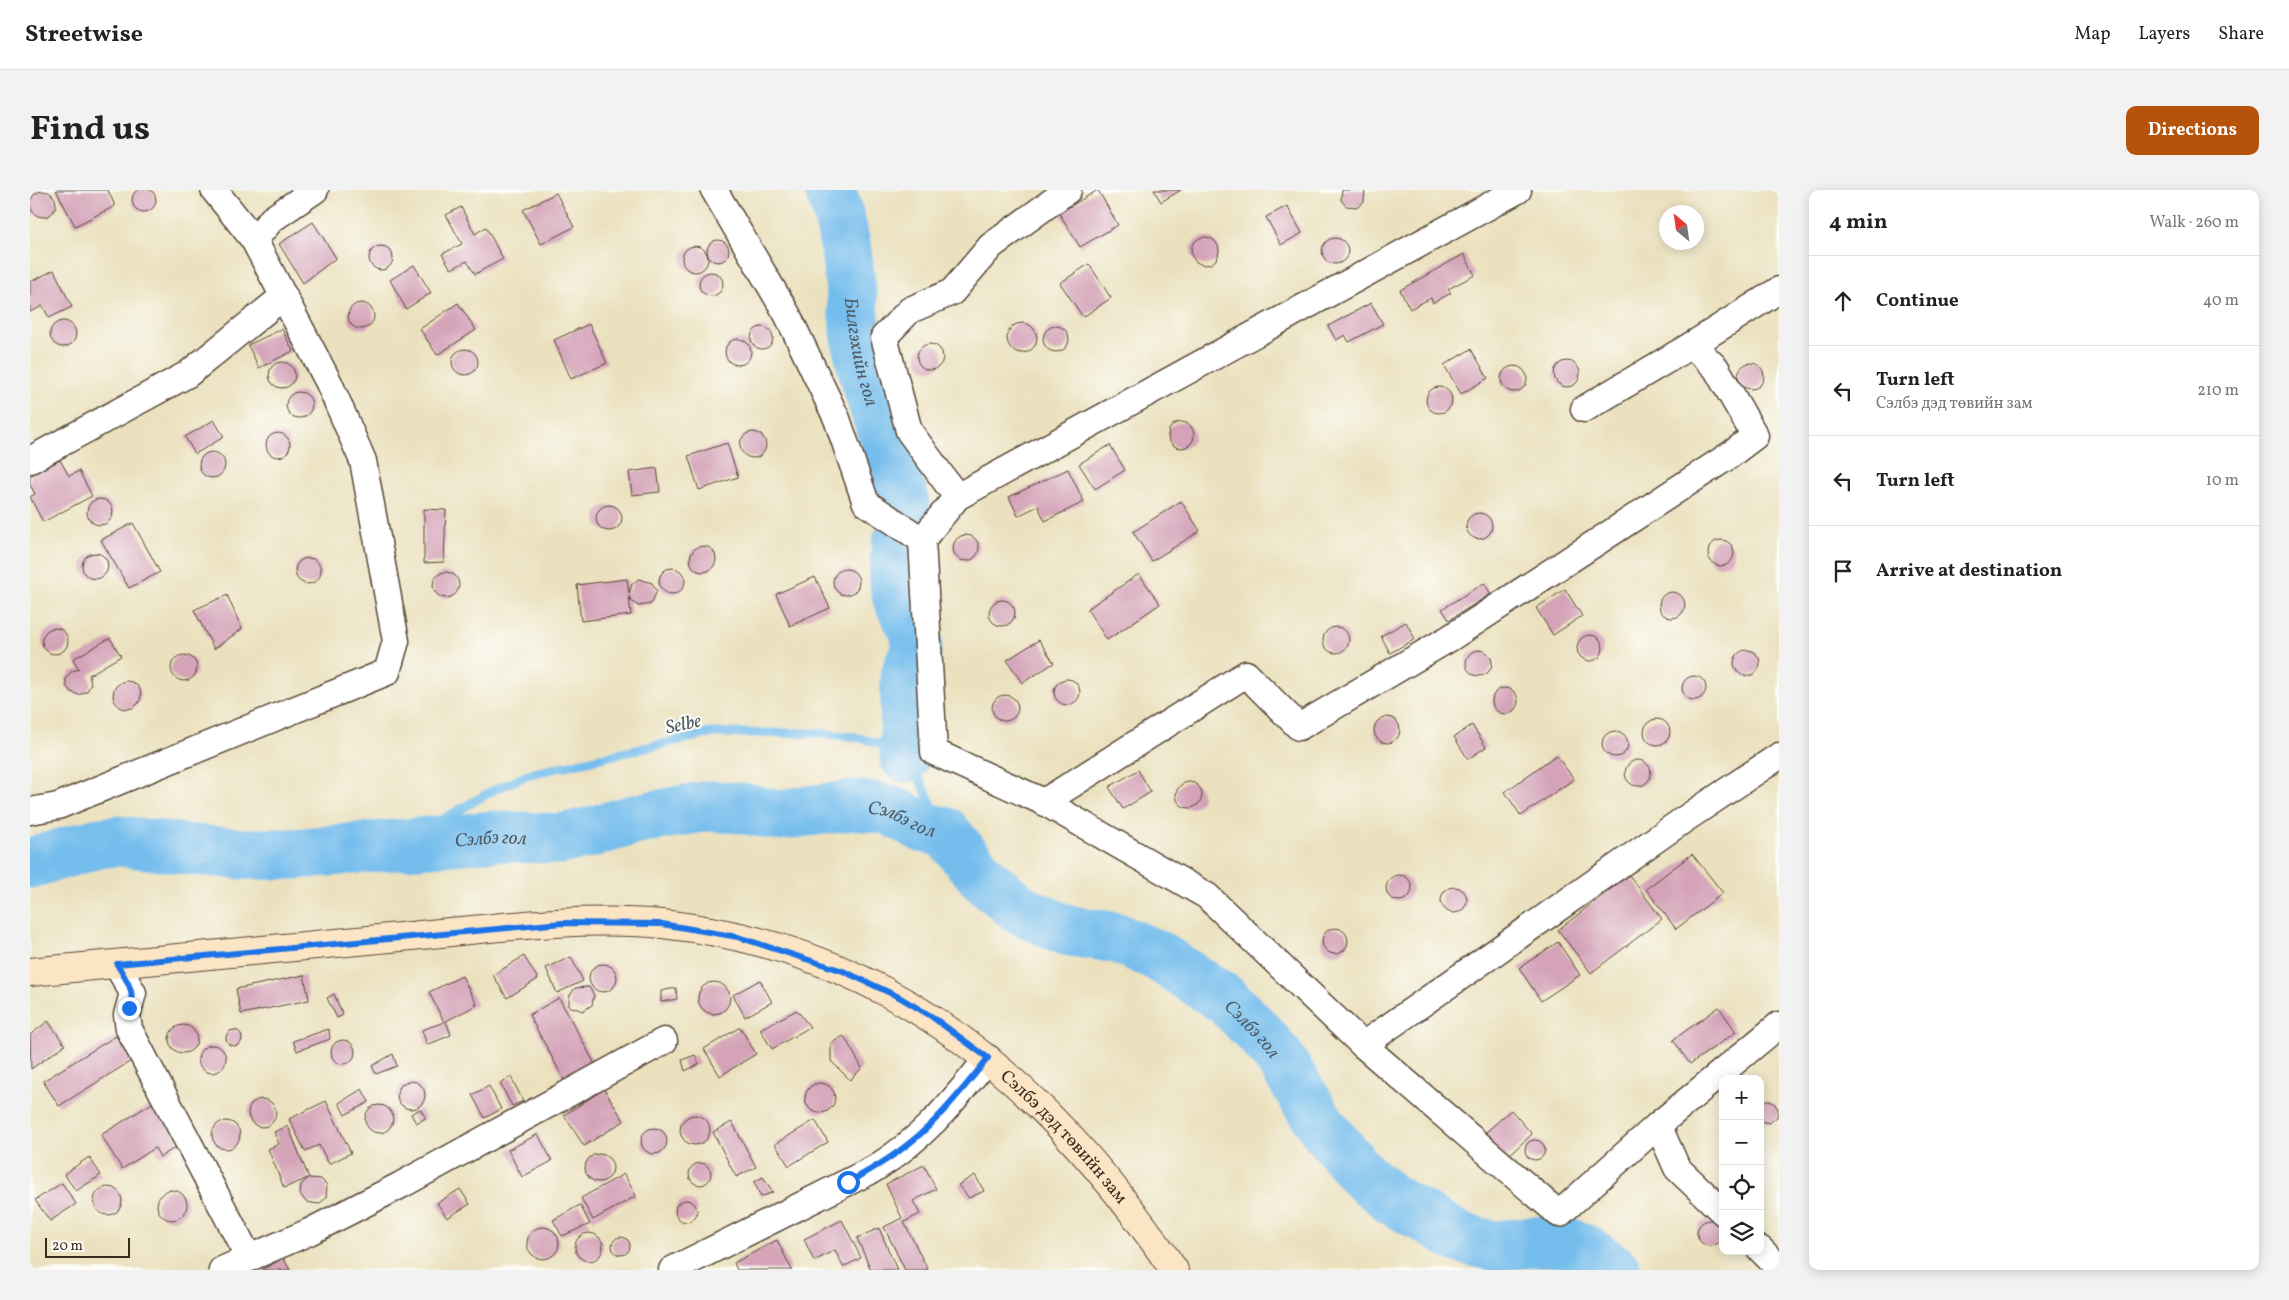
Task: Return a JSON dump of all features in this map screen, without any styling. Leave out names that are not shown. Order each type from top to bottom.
[{"type":"street","points":[[30,811],[58,806],[387,672],[396,641],[363,461],[329,384],[254,240],[214,190]]},
{"type":"street","points":[[254,240],[272,219],[315,190]]},
{"type":"street","points":[[714,190],[787,314],[837,419],[866,503],[922,540]]},
{"type":"street","points":[[957,497],[909,432],[884,337],[910,310],[952,292],[991,246],[1068,190]]},
{"type":"street","points":[[1518,190],[957,497],[922,540],[934,752],[1044,802],[1207,896],[1363,1045],[1559,1214],[1658,1124],[1779,1025]]},
{"type":"street","points":[[1584,409],[1692,345],[1779,290]]},
{"type":"street","points":[[30,460],[188,374],[284,296]]},
{"type":"street","points":[[1044,802],[1246,674],[1299,727],[1450,638],[1730,455],[1755,436],[1716,368],[1692,345]]},
{"type":"street","points":[[1363,1045],[1682,821],[1779,756]]},
{"type":"street","name":"Сэлбэ дэд төвийн зам","points":[[30,972],[562,923],[662,924],[738,937],[843,971],[899,997],[931,1016],[988,1058],[1037,1102],[1069,1136],[1130,1208],[1174,1270]]},
{"type":"street","points":[[117,964],[133,993],[127,1015],[129,1030],[249,1258]]},
{"type":"street","points":[[222,1270],[309,1232],[401,1185],[664,1041]]},
{"type":"street","points":[[672,1270],[703,1263],[898,1154],[916,1140],[948,1108],[988,1058]]},
{"type":"street","points":[[1658,1124],[1678,1168],[1721,1210]]},
{"type":"street","points":[[1764,1253],[1779,1268]]},
{"type":"building","points":[[144,188],[149,189],[155,195],[155,205],[149,211],[144,212],[139,211],[133,205],[132,200],[133,195],[139,189]]},
{"type":"building","points":[[56,190],[108,190],[115,206],[75,226]]},
{"type":"building","points":[[1098,190],[1118,225],[1080,247],[1059,213]]},
{"type":"building","points":[[1154,190],[1181,190],[1161,202]]},
{"type":"building","points":[[1342,190],[1365,190],[1364,202],[1358,207],[1346,206],[1341,200]]},
{"type":"building","points":[[43,191],[52,195],[56,204],[52,213],[43,217],[34,213],[30,204],[34,195]]},
{"type":"building","points":[[556,193],[574,227],[541,244],[523,210]]},
{"type":"building","points":[[1287,206],[1302,233],[1281,245],[1266,217]]},
{"type":"building","points":[[461,207],[475,234],[486,227],[503,259],[475,274],[467,261],[451,269],[442,254],[462,244],[446,215]]},
{"type":"building","points":[[313,222],[336,258],[303,283],[279,244]]},
{"type":"building","points":[[1205,237],[1215,241],[1219,251],[1215,261],[1205,265],[1195,261],[1191,251],[1195,241]]},
{"type":"building","points":[[1335,238],[1344,242],[1348,251],[1344,260],[1335,264],[1326,260],[1322,251],[1326,242]]},
{"type":"building","points":[[718,240],[728,247],[729,251],[722,261],[718,262],[708,255],[707,251],[714,241]]},
{"type":"building","points":[[381,246],[390,249],[393,258],[390,267],[381,270],[372,267],[369,258],[372,249]]},
{"type":"building","points":[[695,246],[704,250],[708,259],[704,268],[695,272],[686,268],[682,259],[686,250]]},
{"type":"building","points":[[1464,254],[1475,275],[1448,289],[1451,293],[1433,303],[1431,298],[1410,309],[1400,290]]},
{"type":"building","points":[[1089,264],[1111,298],[1083,317],[1060,283]]},
{"type":"building","points":[[414,265],[431,293],[406,309],[390,280]]},
{"type":"building","points":[[54,270],[72,307],[49,318],[43,306],[30,312],[30,282]]},
{"type":"building","points":[[706,272],[716,272],[723,279],[723,289],[716,296],[706,296],[699,289],[699,279]]},
{"type":"building","points":[[361,303],[370,307],[374,316],[370,325],[361,329],[352,325],[348,316],[352,307]]},
{"type":"building","points":[[458,303],[476,330],[437,355],[420,329]]},
{"type":"building","points":[[1371,303],[1383,324],[1349,342],[1345,335],[1336,340],[1328,326]]},
{"type":"building","points":[[63,321],[72,325],[76,334],[72,343],[63,347],[54,343],[50,334],[54,325]]},
{"type":"building","points":[[1022,323],[1028,324],[1036,332],[1036,344],[1028,352],[1022,353],[1016,352],[1008,344],[1007,338],[1008,332],[1016,324]]},
{"type":"building","points":[[589,324],[607,363],[571,379],[554,340]]},
{"type":"building","points":[[1056,326],[1065,330],[1069,339],[1065,348],[1056,352],[1047,348],[1043,339],[1047,330]]},
{"type":"building","points":[[762,327],[770,330],[773,338],[770,346],[762,349],[754,346],[751,338],[754,330]]},
{"type":"building","points":[[282,329],[293,351],[259,368],[248,345]]},
{"type":"building","points":[[738,339],[747,343],[751,352],[747,361],[738,365],[729,361],[725,352],[729,343]]},
{"type":"building","points":[[930,344],[939,348],[943,357],[939,366],[930,370],[921,366],[917,357],[921,348]]},
{"type":"building","points":[[465,349],[474,353],[478,362],[474,371],[465,375],[456,371],[452,362],[456,353]]},
{"type":"building","points":[[1471,349],[1488,378],[1461,394],[1444,365]]},
{"type":"building","points":[[1567,361],[1576,365],[1580,374],[1576,383],[1567,387],[1558,383],[1554,374],[1558,365]]},
{"type":"building","points":[[282,362],[291,366],[295,375],[291,384],[282,388],[273,384],[269,375],[273,366]]},
{"type":"building","points":[[1751,363],[1760,367],[1764,376],[1760,385],[1751,389],[1742,385],[1738,376],[1742,367]]},
{"type":"building","points":[[1514,366],[1523,370],[1527,379],[1523,388],[1514,392],[1505,388],[1501,379],[1505,370]]},
{"type":"building","points":[[1439,387],[1448,391],[1452,400],[1448,409],[1439,413],[1430,409],[1426,400],[1430,391]]},
{"type":"building","points":[[299,392],[308,396],[312,405],[308,414],[299,418],[290,414],[286,405],[290,396]]},
{"type":"building","points":[[214,420],[224,437],[195,454],[185,437]]},
{"type":"building","points":[[1181,422],[1190,426],[1194,435],[1190,444],[1181,448],[1172,444],[1168,435],[1172,426]]},
{"type":"building","points":[[753,432],[762,436],[766,445],[762,454],[753,458],[744,454],[740,445],[744,436]]},
{"type":"building","points":[[273,433],[283,433],[290,440],[290,450],[283,457],[273,457],[266,450],[266,440]]},
{"type":"building","points":[[727,443],[738,477],[699,490],[688,456]]},
{"type":"building","points":[[1110,445],[1125,470],[1095,489],[1079,464]]},
{"type":"building","points":[[212,452],[221,456],[225,465],[221,474],[212,478],[203,474],[199,465],[203,456]]},
{"type":"building","points":[[60,460],[69,476],[79,471],[92,496],[43,522],[30,497],[35,494],[30,485],[30,476]]},
{"type":"building","points":[[657,468],[660,492],[632,495],[629,472]]},
{"type":"building","points":[[1068,469],[1084,502],[1045,521],[1038,506],[1018,516],[1009,497]]},
{"type":"building","points":[[100,499],[109,503],[113,512],[109,521],[100,525],[91,521],[87,512],[91,503]]},
{"type":"building","points":[[1181,501],[1200,531],[1152,561],[1133,532]]},
{"type":"building","points":[[609,505],[618,509],[622,518],[618,527],[609,531],[600,527],[596,518],[600,509]]},
{"type":"building","points":[[424,509],[446,510],[444,562],[424,563]]},
{"type":"building","points":[[1479,513],[1488,517],[1492,526],[1488,535],[1479,539],[1470,535],[1466,526],[1470,517]]},
{"type":"building","points":[[133,523],[160,572],[129,588],[101,540]]},
{"type":"building","points":[[966,535],[975,539],[979,548],[975,557],[966,561],[957,557],[953,548],[957,539]]},
{"type":"building","points":[[1721,540],[1730,544],[1734,553],[1730,562],[1721,566],[1712,562],[1708,553],[1712,544]]},
{"type":"building","points":[[703,546],[712,550],[716,559],[712,568],[703,572],[694,568],[690,559],[694,550]]},
{"type":"building","points":[[95,553],[104,557],[108,566],[104,575],[95,579],[86,575],[82,566],[86,557]]},
{"type":"building","points":[[308,558],[317,562],[321,571],[317,580],[308,584],[299,580],[295,571],[299,562]]},
{"type":"building","points":[[672,568],[681,572],[685,581],[681,590],[672,594],[663,590],[659,581],[663,572]]},
{"type":"building","points":[[846,569],[855,573],[859,582],[855,591],[846,595],[837,591],[833,582],[837,573]]},
{"type":"building","points":[[446,572],[455,576],[459,585],[455,594],[446,598],[437,594],[433,585],[437,576]]},
{"type":"building","points":[[1139,574],[1160,604],[1107,640],[1087,609]]},
{"type":"building","points":[[815,577],[830,608],[790,626],[776,594]]},
{"type":"building","points":[[627,579],[629,593],[632,584],[639,579],[652,583],[657,591],[651,604],[638,606],[631,601],[629,596],[631,615],[581,621],[577,585]]},
{"type":"building","points":[[1484,583],[1491,594],[1449,620],[1442,609]]},
{"type":"building","points":[[1565,589],[1582,616],[1553,635],[1536,608]]},
{"type":"building","points":[[1672,592],[1681,596],[1685,605],[1681,614],[1672,618],[1663,614],[1659,605],[1663,596]]},
{"type":"building","points":[[227,595],[242,629],[214,649],[194,610]]},
{"type":"building","points":[[1002,600],[1011,604],[1015,613],[1011,622],[1002,626],[993,622],[989,613],[993,604]]},
{"type":"building","points":[[1406,622],[1415,639],[1390,653],[1381,636]]},
{"type":"building","points":[[1336,627],[1345,631],[1349,640],[1345,649],[1336,653],[1327,649],[1323,640],[1327,631]]},
{"type":"building","points":[[55,628],[64,632],[68,641],[64,650],[55,654],[46,650],[42,641],[46,632]]},
{"type":"building","points":[[1590,635],[1599,639],[1603,648],[1599,657],[1590,661],[1581,657],[1577,648],[1581,639]]},
{"type":"building","points":[[110,638],[121,656],[89,675],[91,684],[87,691],[79,695],[71,692],[66,686],[66,678],[72,671],[79,669],[73,659]]},
{"type":"building","points":[[1039,640],[1054,663],[1022,683],[1007,660]]},
{"type":"building","points":[[1479,650],[1488,654],[1492,663],[1488,672],[1479,676],[1470,672],[1466,663],[1470,654]]},
{"type":"building","points":[[1747,650],[1756,654],[1760,663],[1756,672],[1747,676],[1738,672],[1734,663],[1738,654]]},
{"type":"building","points":[[184,655],[193,659],[197,668],[193,677],[184,681],[175,677],[171,668],[175,659]]},
{"type":"building","points":[[1689,676],[1699,676],[1706,683],[1706,693],[1699,700],[1689,700],[1682,693],[1682,683]]},
{"type":"building","points":[[1067,679],[1076,683],[1080,692],[1076,701],[1067,705],[1058,701],[1054,692],[1058,683]]},
{"type":"building","points":[[127,681],[137,685],[141,695],[137,705],[127,709],[117,705],[113,695],[117,685]]},
{"type":"building","points":[[1505,688],[1514,692],[1518,701],[1514,710],[1505,714],[1496,710],[1492,701],[1496,692]]},
{"type":"building","points":[[1005,695],[1014,699],[1018,708],[1014,717],[1005,721],[996,717],[992,708],[996,699]]},
{"type":"building","points":[[1387,717],[1396,721],[1400,730],[1396,739],[1387,743],[1378,739],[1374,730],[1378,721]]},
{"type":"building","points":[[1657,719],[1666,723],[1670,732],[1666,741],[1657,745],[1648,741],[1644,732],[1648,723]]},
{"type":"building","points":[[1472,725],[1486,747],[1468,759],[1454,737]]},
{"type":"building","points":[[1615,731],[1624,735],[1628,744],[1624,753],[1615,757],[1606,753],[1602,744],[1606,735]]},
{"type":"building","points":[[1556,755],[1574,779],[1521,816],[1505,792]]},
{"type":"building","points":[[1638,760],[1647,764],[1651,773],[1647,782],[1638,786],[1629,782],[1625,773],[1629,764]]},
{"type":"building","points":[[1138,770],[1151,792],[1123,809],[1109,787]]},
{"type":"building","points":[[1189,782],[1198,786],[1202,795],[1198,804],[1189,808],[1180,804],[1176,795],[1180,786]]},
{"type":"building","points":[[1692,854],[1723,893],[1676,929],[1646,889]]},
{"type":"building","points":[[1399,875],[1408,879],[1412,888],[1408,897],[1399,901],[1390,897],[1386,888],[1390,879]]},
{"type":"building","points":[[1629,875],[1662,919],[1591,973],[1558,930]]},
{"type":"building","points":[[1454,887],[1463,891],[1467,900],[1463,909],[1454,913],[1445,909],[1441,900],[1445,891]]},
{"type":"building","points":[[1335,928],[1344,932],[1348,941],[1344,950],[1335,954],[1326,950],[1322,941],[1326,932]]},
{"type":"building","points":[[1558,942],[1580,975],[1541,1001],[1519,968]]},
{"type":"building","points":[[524,956],[538,979],[507,998],[493,975]]},
{"type":"building","points":[[571,957],[583,981],[557,993],[546,968]]},
{"type":"building","points":[[603,964],[613,968],[617,978],[613,988],[603,992],[593,988],[589,978],[593,968]]},
{"type":"building","points":[[304,975],[309,1000],[241,1014],[236,989]]},
{"type":"building","points":[[462,976],[477,1005],[446,1021],[451,1035],[427,1045],[422,1030],[444,1022],[429,992]]},
{"type":"building","points":[[760,980],[772,1002],[745,1017],[733,995]]},
{"type":"building","points":[[714,982],[720,983],[725,987],[729,992],[729,1004],[725,1009],[720,1013],[714,1014],[708,1013],[703,1009],[699,1004],[698,998],[699,992],[703,987],[708,983]]},
{"type":"building","points":[[589,987],[594,995],[592,1005],[583,1011],[569,1006],[569,997],[575,988]]},
{"type":"building","points":[[676,988],[677,999],[661,1002],[661,991]]},
{"type":"building","points":[[334,994],[343,1015],[337,1018],[327,998]]},
{"type":"building","points":[[559,998],[596,1066],[566,1083],[529,1015]]},
{"type":"building","points":[[1719,1007],[1736,1032],[1690,1064],[1673,1040]]},
{"type":"building","points":[[797,1010],[810,1027],[772,1049],[760,1029]]},
{"type":"building","points":[[48,1021],[65,1045],[31,1069],[30,1035]]},
{"type":"building","points":[[183,1025],[193,1029],[197,1039],[193,1049],[183,1053],[173,1049],[169,1039],[173,1029]]},
{"type":"building","points":[[740,1027],[756,1054],[720,1076],[704,1049]]},
{"type":"building","points":[[329,1029],[330,1039],[297,1051],[293,1041]]},
{"type":"building","points":[[234,1030],[240,1032],[242,1038],[240,1044],[234,1046],[228,1044],[226,1038],[228,1032]]},
{"type":"building","points":[[116,1036],[131,1061],[59,1106],[43,1081]]},
{"type":"building","points":[[844,1036],[862,1068],[850,1080],[831,1061],[831,1043]]},
{"type":"building","points":[[343,1040],[351,1044],[355,1052],[351,1060],[343,1064],[335,1060],[331,1052],[335,1044]]},
{"type":"building","points":[[212,1045],[222,1049],[226,1059],[222,1069],[212,1073],[202,1069],[198,1059],[202,1049]]},
{"type":"building","points":[[393,1054],[397,1066],[376,1074],[372,1066]]},
{"type":"building","points":[[695,1055],[699,1064],[685,1071],[682,1060]]},
{"type":"building","points":[[511,1077],[523,1101],[512,1106],[500,1083]]},
{"type":"building","points":[[411,1081],[421,1085],[425,1095],[421,1105],[411,1109],[401,1105],[397,1095],[401,1085]]},
{"type":"building","points":[[820,1083],[826,1084],[834,1092],[834,1104],[826,1112],[820,1113],[814,1112],[806,1104],[805,1098],[806,1092],[814,1084]]},
{"type":"building","points":[[489,1086],[501,1109],[485,1118],[472,1095]]},
{"type":"building","points":[[362,1089],[369,1102],[345,1115],[339,1103]]},
{"type":"building","points":[[604,1089],[624,1121],[584,1146],[564,1115]]},
{"type":"building","points":[[262,1099],[272,1103],[276,1113],[272,1123],[262,1127],[252,1123],[248,1113],[252,1103]]},
{"type":"building","points":[[1767,1100],[1774,1103],[1778,1109],[1777,1117],[1769,1123],[1764,1122],[1764,1101]]},
{"type":"building","points":[[326,1101],[351,1153],[329,1164],[319,1145],[305,1151],[289,1119]]},
{"type":"building","points":[[154,1102],[181,1144],[160,1157],[155,1148],[122,1169],[101,1135]]},
{"type":"building","points":[[379,1105],[389,1109],[393,1119],[389,1129],[379,1133],[369,1129],[365,1119],[369,1109]]},
{"type":"building","points":[[420,1109],[426,1118],[416,1123],[411,1114]]},
{"type":"building","points":[[1511,1110],[1532,1134],[1505,1159],[1483,1135]]},
{"type":"building","points":[[695,1115],[701,1116],[709,1124],[709,1136],[701,1144],[695,1145],[689,1144],[681,1136],[680,1130],[681,1124],[689,1116]]},
{"type":"building","points":[[815,1120],[828,1142],[789,1166],[775,1144]]},
{"type":"building","points":[[226,1121],[236,1125],[240,1135],[236,1145],[226,1149],[216,1145],[212,1135],[216,1125]]},
{"type":"building","points":[[732,1122],[756,1167],[736,1177],[713,1132]]},
{"type":"building","points":[[288,1126],[309,1178],[321,1179],[327,1185],[326,1198],[319,1204],[306,1202],[300,1194],[301,1185],[308,1178],[284,1188],[268,1149],[279,1144],[274,1132]]},
{"type":"building","points":[[654,1128],[664,1131],[667,1141],[664,1151],[654,1154],[644,1151],[641,1141],[644,1131]]},
{"type":"building","points":[[538,1134],[552,1161],[522,1177],[508,1150]]},
{"type":"building","points":[[1531,1140],[1539,1140],[1545,1146],[1545,1154],[1539,1160],[1531,1160],[1525,1154],[1525,1146]]},
{"type":"building","points":[[599,1154],[609,1158],[613,1168],[609,1178],[599,1182],[589,1178],[585,1168],[589,1158]]},
{"type":"building","points":[[89,1157],[101,1175],[76,1191],[64,1174]]},
{"type":"building","points":[[700,1163],[708,1166],[711,1174],[708,1182],[700,1185],[692,1182],[689,1174],[692,1166]]},
{"type":"building","points":[[924,1165],[936,1189],[913,1201],[920,1214],[904,1222],[928,1270],[905,1270],[884,1227],[902,1218],[886,1184]]},
{"type":"building","points":[[624,1174],[636,1196],[593,1220],[581,1198]]},
{"type":"building","points":[[975,1175],[984,1191],[969,1198],[958,1185]]},
{"type":"building","points":[[763,1177],[773,1192],[761,1197],[754,1182]]},
{"type":"building","points":[[62,1183],[76,1204],[50,1221],[35,1200]]},
{"type":"building","points":[[108,1187],[118,1191],[122,1201],[118,1211],[108,1215],[98,1211],[94,1201],[98,1191]]},
{"type":"building","points":[[460,1189],[470,1204],[447,1218],[437,1203]]},
{"type":"building","points":[[172,1190],[183,1194],[187,1205],[183,1216],[172,1220],[161,1216],[157,1205],[161,1194]]},
{"type":"building","points":[[686,1200],[694,1203],[697,1211],[694,1219],[686,1222],[678,1219],[675,1211],[678,1203]]},
{"type":"building","points":[[580,1205],[590,1224],[562,1236],[553,1220]]},
{"type":"building","points":[[842,1220],[861,1258],[843,1267],[835,1250],[814,1261],[804,1239]]},
{"type":"building","points":[[1705,1221],[1715,1221],[1719,1224],[1719,1242],[1715,1245],[1705,1245],[1698,1238],[1698,1228]]},
{"type":"building","points":[[543,1227],[549,1228],[554,1232],[558,1237],[558,1249],[554,1254],[549,1258],[543,1259],[537,1258],[532,1254],[528,1249],[527,1243],[528,1237],[532,1232],[537,1228]]},
{"type":"building","points":[[879,1228],[897,1270],[871,1270],[857,1238]]},
{"type":"building","points":[[589,1233],[599,1237],[603,1247],[599,1257],[589,1261],[579,1257],[575,1247],[579,1237]]},
{"type":"building","points":[[621,1237],[627,1240],[630,1246],[627,1252],[621,1255],[615,1252],[612,1246],[615,1240]]},
{"type":"building","points":[[777,1240],[792,1270],[737,1270],[734,1263]]},
{"type":"building","points":[[283,1258],[290,1270],[262,1270]]},
{"type":"waterway","name":"Билгэхийн гол","points":[[830,190],[837,211],[846,253],[861,361],[871,399],[896,472],[905,510]]},
{"type":"waterway","name":"Билгэхийн гол","points":[[897,544],[896,591],[900,604],[912,625],[917,643],[916,652],[906,676],[905,757]]},
{"type":"waterway","name":"Selbe","points":[[400,844],[492,791],[530,774],[711,733],[815,733],[856,737],[892,747],[905,757],[918,776],[945,832]]},
{"type":"waterway","name":"Сэлбэ гол","points":[[30,863],[99,843],[119,841],[245,854],[294,854],[496,836],[560,839],[633,820],[707,806],[741,808],[778,815],[854,805],[888,809],[925,828],[945,832],[984,879],[1020,909],[1065,930],[1117,938],[1158,956],[1226,1000],[1261,1035],[1280,1059],[1324,1129],[1364,1177],[1393,1200],[1460,1238],[1494,1246],[1541,1241],[1566,1242],[1589,1252],[1615,1270]]},
{"type":"route","points":[[129,1008],[133,998],[132,990],[117,964],[562,923],[625,922],[662,924],[738,937],[817,961],[870,982],[931,1016],[988,1058],[948,1108],[916,1140],[874,1169],[848,1182]]}]
